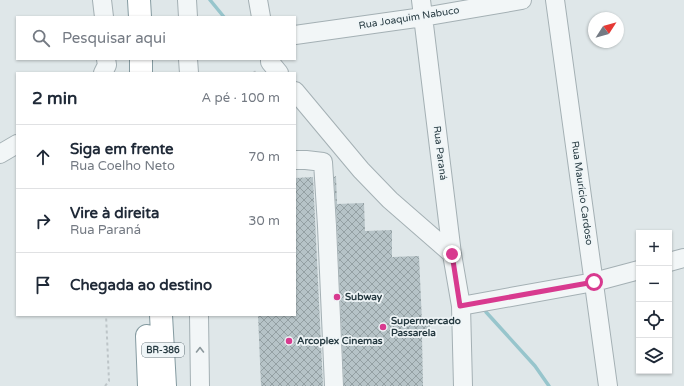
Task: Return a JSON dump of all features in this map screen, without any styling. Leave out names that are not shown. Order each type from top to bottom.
[{"type":"highway","points":[[139,0],[140,16]]},
{"type":"highway","points":[[153,0],[153,16]]},
{"type":"highway","points":[[141,60],[141,72]]},
{"type":"highway","points":[[153,60],[153,72]]},
{"type":"highway","name":"BR-386","points":[[147,316],[149,386]]},
{"type":"highway","name":"BR-386","points":[[161,316],[165,386]]},
{"type":"street","points":[[102,0],[104,16]]},
{"type":"street","points":[[188,0],[188,16]]},
{"type":"street","points":[[258,0],[261,16]]},
{"type":"street","name":"Rua Joaquim Nabuco","points":[[296,35],[422,9],[522,0]]},
{"type":"street","name":"Rua Maurício Cardoso","points":[[555,0],[608,386]]},
{"type":"street","name":"Rua Paraná","points":[[422,9],[452,254],[460,306],[463,386]]},
{"type":"street","points":[[104,72],[107,65],[106,60]]},
{"type":"street","points":[[188,60],[189,72]]},
{"type":"street","points":[[270,60],[278,72]]},
{"type":"street","points":[[296,92],[361,170],[390,200],[452,254]]},
{"type":"street","points":[[0,154],[16,145]]},
{"type":"street","points":[[296,160],[323,162],[328,226],[334,386]]},
{"type":"street","points":[[672,261],[684,258]]},
{"type":"street","points":[[460,306],[594,282],[636,271]]},
{"type":"street","points":[[199,316],[203,383]]},
{"type":"path","points":[[105,386],[109,381],[106,316]]},
{"type":"building","points":[[336,176],[337,204],[364,203],[365,231],[392,230],[392,257],[419,256],[422,322],[430,322],[430,337],[422,337],[423,386],[344,386],[334,177]]},
{"type":"building","points":[[313,177],[323,386],[261,386],[258,316],[296,316],[296,178]]},
{"type":"waterway","points":[[210,0],[223,16]]},
{"type":"waterway","points":[[486,312],[535,366],[549,386]]},
{"type":"place","name":"Subway","points":[[337,297]]},
{"type":"place","name":"Supermercado Passarela","points":[[383,327]]},
{"type":"place","name":"Arcoplex Cinemas","points":[[289,341]]},
{"type":"route","points":[[452,254],[460,306],[594,282]]}]
